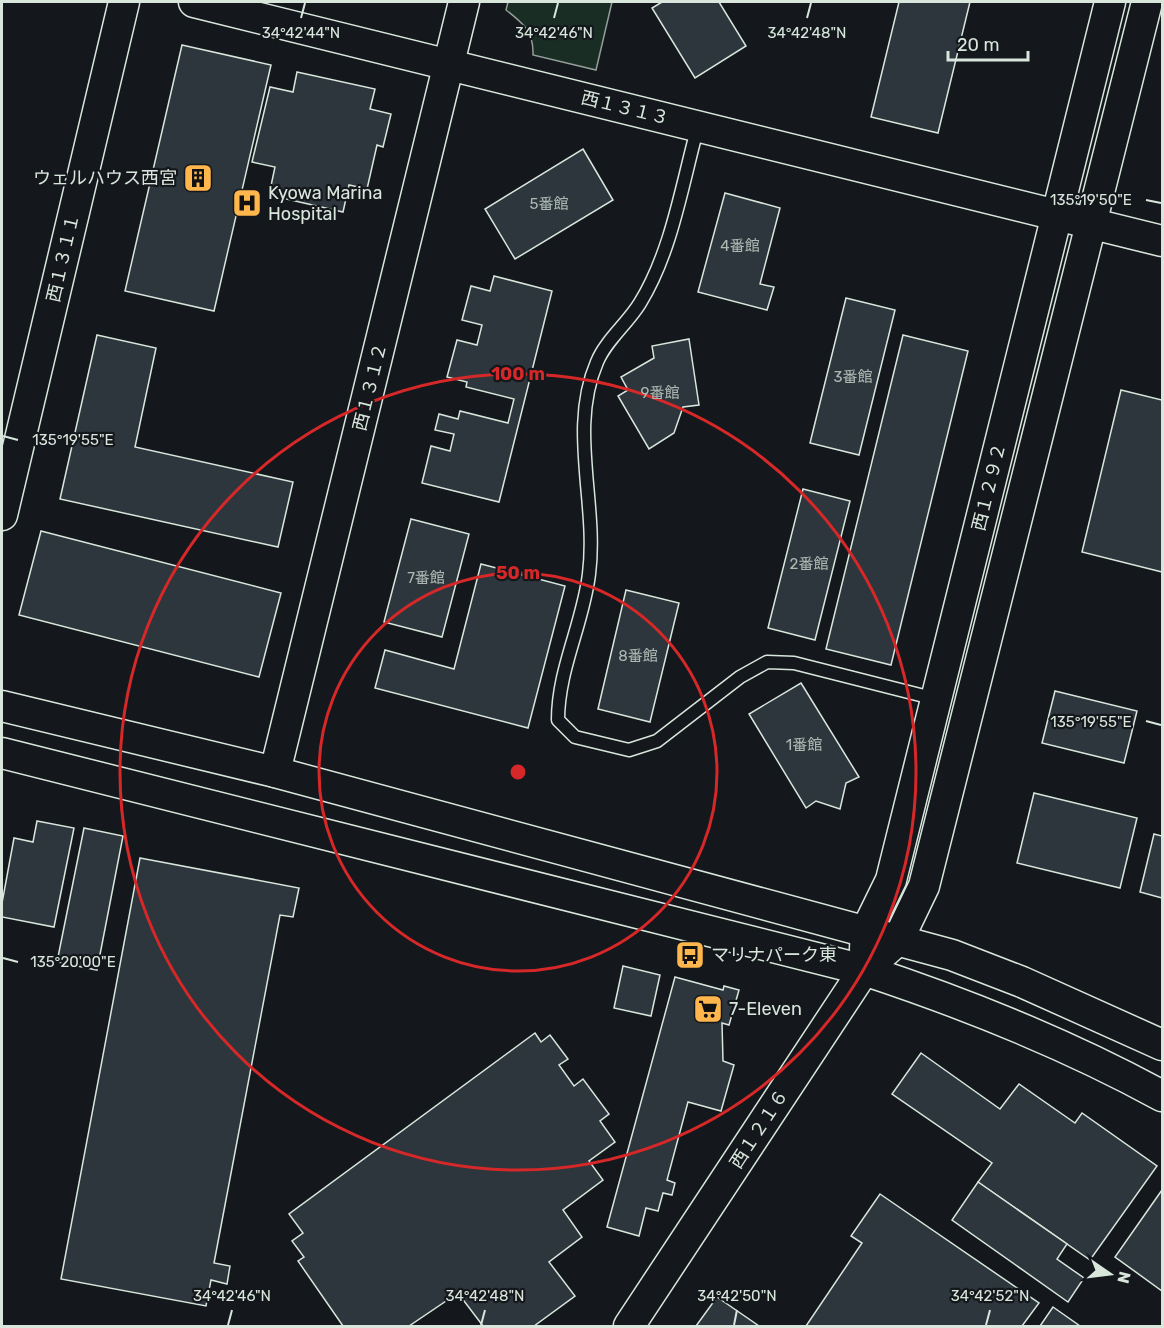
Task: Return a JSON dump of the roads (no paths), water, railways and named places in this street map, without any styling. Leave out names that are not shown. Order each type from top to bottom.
[{"type":"street","name":"西１３１１","points":[[2,515],[124,2]]},
{"type":"street","name":"西１３１３","points":[[194,2],[1162,241]]},
{"type":"street","name":"西１３１２","points":[[276,772],[464,2]]},
{"type":"street","name":"西１２９２","points":[[864,970],[866,931],[891,880],[1110,2]]},
{"type":"street","name":"西１２９２","points":[[898,940],[924,886],[1147,2]]},
{"type":"street","points":[[2,706],[276,772],[952,955],[1022,982],[1162,1046]]},
{"type":"street","points":[[2,753],[864,970],[953,1000],[1017,1026],[1162,1096]]},
{"type":"street","name":"西１２１６","points":[[629,1326],[864,970],[898,940]]},
{"type":"lane","points":[[698,126],[662,257],[640,303],[597,360],[582,413],[591,516],[589,574],[558,694],[558,720],[575,737],[629,750],[657,741],[740,677],[766,662],[794,663],[936,699]]},
{"type":"place","name":"ウェルハウス西宮","points":[[198,178]]},
{"type":"place","name":"Kyowa Marina Hospital","points":[[247,203]]},
{"type":"place","name":"マリナパーク東","points":[[690,955]]},
{"type":"place","name":"7-Eleven","points":[[708,1009]]}]
